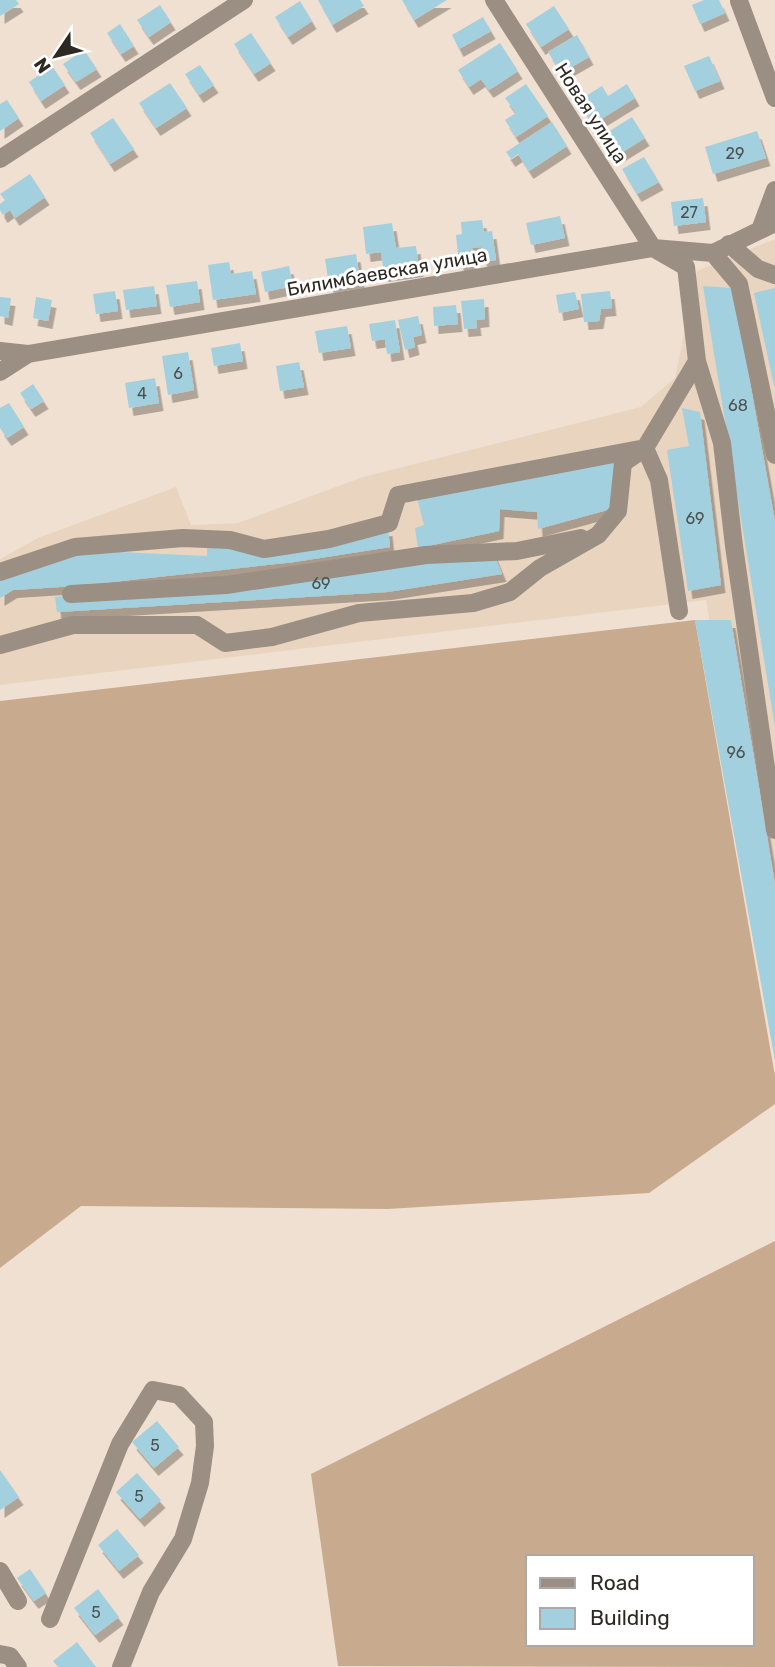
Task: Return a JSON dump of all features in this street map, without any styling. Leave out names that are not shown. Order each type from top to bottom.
[{"type":"street","points":[[0,159],[244,0]]},
{"type":"street","name":"Новая улица","points":[[494,0],[653,248]]},
{"type":"street","points":[[739,1],[775,98]]},
{"type":"street","points":[[767,226],[775,190]]},
{"type":"street","name":"Билимбаевская улица","points":[[0,351],[28,354],[653,248],[721,248],[767,226]]},
{"type":"street","points":[[653,248],[686,267],[697,361],[722,443],[775,830]]},
{"type":"street","points":[[721,248],[758,269],[775,275]]},
{"type":"street","points":[[721,248],[739,284],[775,456]]},
{"type":"street","points":[[0,372],[28,354]]},
{"type":"street","points":[[0,645],[73,625],[197,625],[225,643],[272,637],[359,613],[473,603],[510,592],[540,568],[598,535],[618,511],[623,463],[645,448],[697,361]]},
{"type":"street","points":[[0,572],[75,547],[183,538],[230,540],[264,549],[329,538],[389,523],[398,495],[645,448]]},
{"type":"street","points":[[645,448],[659,480],[679,611]]},
{"type":"street","points":[[71,594],[226,586],[426,555],[517,551],[598,535]]},
{"type":"street","points":[[50,1619],[120,1444],[130,1426],[153,1390],[179,1395],[204,1422],[205,1446],[200,1483],[183,1539],[151,1592],[121,1667]]},
{"type":"street","points":[[0,1571],[18,1601]]},
{"type":"street","points":[[0,1654],[10,1656],[18,1667]]},
{"type":"shaded area","points":[[775,239],[775,1009],[706,600],[0,685],[0,559],[38,538],[176,487],[191,525],[238,523],[363,477],[641,407],[675,378],[697,271]]},
{"type":"shaded area","points":[[695,620],[775,1076],[775,1104],[649,1193],[388,1209],[81,1206],[0,1268],[0,701]]},
{"type":"shaded area","points":[[775,1241],[775,1667],[338,1666],[311,1474]]},
{"type":"building","points":[[0,0],[16,0],[19,4],[0,16]]},
{"type":"building","points":[[318,0],[360,0],[364,6],[332,25]]},
{"type":"building","points":[[402,0],[447,0],[414,20]]},
{"type":"building","points":[[704,0],[719,0],[725,13],[700,24],[692,5]]},
{"type":"building","points":[[300,1],[312,21],[288,37],[275,17]]},
{"type":"building","points":[[160,5],[171,22],[149,37],[137,20]]},
{"type":"building","points":[[554,6],[569,29],[541,47],[526,24]]},
{"type":"building","points":[[483,17],[491,31],[459,49],[452,35]]},
{"type":"building","points":[[120,24],[134,46],[121,54],[107,33]]},
{"type":"building","points":[[251,33],[271,63],[254,74],[234,44]]},
{"type":"building","points":[[577,35],[589,57],[561,73],[548,52]]},
{"type":"building","points":[[500,43],[518,71],[489,90],[481,79],[469,87],[458,70]]},
{"type":"building","points":[[84,50],[97,69],[76,82],[63,64]]},
{"type":"building","points":[[709,56],[720,81],[695,91],[684,66]]},
{"type":"building","points":[[200,65],[214,85],[199,95],[185,74]]},
{"type":"building","points":[[52,66],[65,85],[41,101],[29,82]]},
{"type":"building","points":[[170,83],[187,108],[156,128],[139,103]]},
{"type":"building","points":[[526,84],[548,116],[516,137],[505,120],[516,113],[505,98]]},
{"type":"building","points":[[627,84],[635,98],[593,124],[578,101],[602,86],[608,96]]},
{"type":"building","points":[[7,100],[19,118],[0,131],[0,104]]},
{"type":"building","points":[[632,117],[645,138],[613,158],[600,137]]},
{"type":"building","points":[[113,118],[134,149],[110,164],[90,133]]},
{"type":"building","points":[[552,122],[567,146],[529,171],[518,154],[511,159],[506,152]]},
{"type":"building","points":[[757,131],[766,158],[713,174],[705,147]]},
{"type":"building","points":[[644,157],[659,182],[637,194],[622,169]]},
{"type":"building","points":[[30,174],[45,197],[15,218],[10,210],[3,215],[0,204],[5,200],[0,194]]},
{"type":"building","points":[[703,198],[706,222],[674,226],[671,202]]},
{"type":"building","points":[[560,216],[565,238],[531,245],[526,223]]},
{"type":"building","points":[[482,220],[484,232],[492,231],[496,260],[483,262],[481,247],[472,248],[474,262],[459,264],[456,235],[462,234],[461,222]]},
{"type":"building","points":[[392,223],[396,248],[416,246],[419,269],[384,274],[381,252],[366,254],[363,227]]},
{"type":"building","points":[[356,254],[360,280],[329,285],[325,259]]},
{"type":"building","points":[[229,262],[231,274],[252,271],[256,294],[213,300],[208,265]]},
{"type":"building","points":[[289,266],[293,286],[265,292],[261,272]]},
{"type":"building","points":[[197,281],[200,302],[170,307],[166,285]]},
{"type":"building","points":[[154,286],[157,306],[126,310],[123,290]]},
{"type":"building","points":[[703,286],[733,288],[775,521],[775,727]]},
{"type":"building","points":[[775,288],[775,386],[774,386],[754,293]]},
{"type":"building","points":[[115,291],[118,311],[96,314],[93,294]]},
{"type":"building","points":[[610,291],[612,308],[601,309],[599,321],[584,322],[581,294]]},
{"type":"building","points":[[575,292],[579,309],[559,313],[556,295]]},
{"type":"building","points":[[0,297],[11,298],[8,318],[0,316]]},
{"type":"building","points":[[36,297],[52,300],[48,321],[33,318]]},
{"type":"building","points":[[484,299],[485,319],[476,320],[477,328],[464,329],[461,301]]},
{"type":"building","points":[[456,305],[458,324],[434,326],[433,307]]},
{"type":"building","points":[[418,316],[422,335],[413,337],[415,347],[405,350],[398,320]]},
{"type":"building","points":[[395,320],[400,352],[387,354],[385,339],[372,341],[369,324]]},
{"type":"building","points":[[347,326],[351,348],[319,353],[315,331]]},
{"type":"building","points":[[240,343],[243,361],[214,366],[211,348]]},
{"type":"building","points":[[188,352],[194,390],[168,395],[162,356]]},
{"type":"building","points":[[299,362],[304,387],[280,391],[276,366]]},
{"type":"building","points":[[155,378],[159,403],[129,408],[125,383]]},
{"type":"building","points":[[33,384],[44,401],[31,409],[20,393]]},
{"type":"building","points":[[9,403],[24,427],[7,438],[0,428],[0,408]]},
{"type":"building","points":[[682,408],[700,412],[721,585],[688,591],[667,450],[689,446]]},
{"type":"building","points":[[615,454],[611,509],[538,529],[537,512],[500,509],[499,531],[418,548],[415,528],[424,525],[417,498]]},
{"type":"building","points":[[388,528],[390,547],[294,562],[75,586],[13,590],[0,598],[0,577],[76,550],[207,556],[207,548]]},
{"type":"building","points":[[493,552],[502,574],[387,592],[57,612],[55,597]]},
{"type":"building","points":[[695,620],[731,620],[775,884],[775,1061]]},
{"type":"building","points":[[157,1421],[179,1447],[154,1468],[132,1442]]},
{"type":"building","points":[[0,1470],[19,1497],[0,1510]]},
{"type":"building","points":[[137,1473],[161,1500],[140,1519],[116,1492]]},
{"type":"building","points":[[117,1529],[139,1555],[119,1571],[98,1545]]},
{"type":"building","points":[[30,1569],[46,1593],[34,1601],[17,1578]]},
{"type":"building","points":[[98,1589],[119,1617],[95,1635],[74,1608]]},
{"type":"building","points":[[77,1642],[96,1667],[58,1667],[53,1661]]}]
